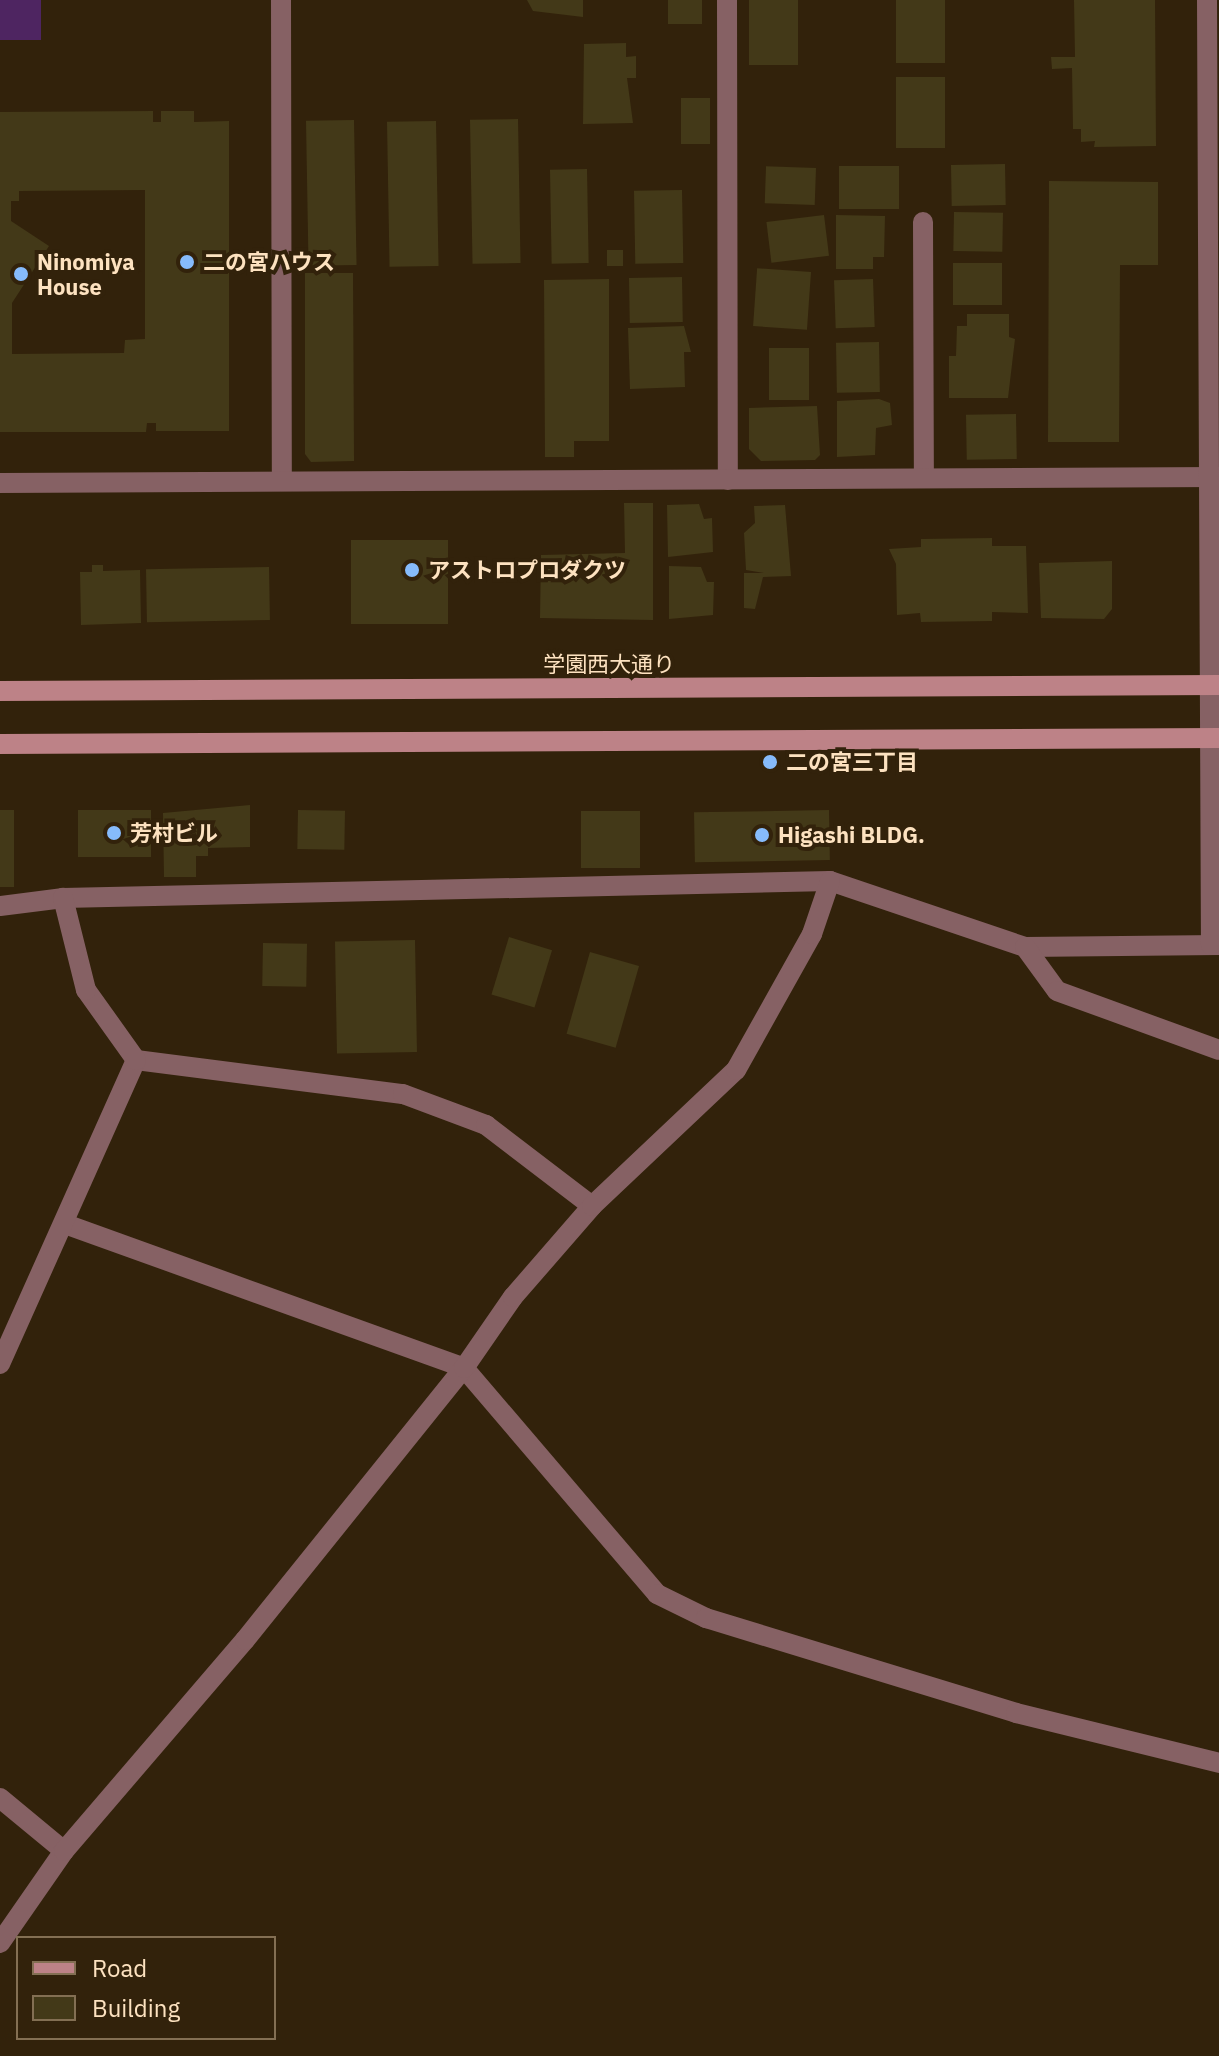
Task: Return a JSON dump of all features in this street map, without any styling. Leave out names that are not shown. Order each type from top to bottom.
[{"type":"main road","name":"学園西大通り","points":[[0,691],[1215,685]]},
{"type":"main road","points":[[0,744],[1215,738]]},
{"type":"street","points":[[281,0],[282,481]]},
{"type":"street","points":[[727,0],[728,480]]},
{"type":"street","points":[[4,910],[63,898],[830,881],[1025,947],[1215,945],[1214,477],[1207,0]]},
{"type":"street","points":[[923,222],[924,478]]},
{"type":"street","points":[[0,483],[1214,477]]},
{"type":"street","points":[[0,1943],[64,1851],[464,1368],[513,1297],[592,1206],[736,1070],[812,934],[830,881]]},
{"type":"street","points":[[63,898],[86,990],[136,1060],[403,1094],[486,1125],[592,1206]]},
{"type":"street","points":[[1025,947],[1057,991],[1219,1050]]},
{"type":"street","points":[[0,1364],[136,1060]]},
{"type":"street","points":[[65,1224],[464,1368],[657,1594],[706,1618],[1016,1713],[1219,1763]]},
{"type":"street","points":[[0,1798],[64,1851]]},
{"type":"shaded area","points":[[0,0],[41,0],[41,40],[0,40]]},
{"type":"building","points":[[527,0],[583,0],[583,17],[533,11]]},
{"type":"building","points":[[668,0],[702,0],[702,24],[668,24]]},
{"type":"building","points":[[749,0],[798,0],[798,65],[749,65]]},
{"type":"building","points":[[896,0],[945,0],[945,63],[896,63]]},
{"type":"building","points":[[1074,0],[1155,0],[1156,146],[1094,147],[1095,141],[1081,142],[1081,129],[1073,129],[1072,68],[1052,69],[1051,57],[1075,57]]},
{"type":"building","points":[[626,43],[626,57],[636,56],[636,78],[627,78],[633,123],[583,124],[584,44]]},
{"type":"building","points":[[896,77],[945,77],[945,148],[896,148]]},
{"type":"building","points":[[681,98],[710,98],[710,144],[681,144]]},
{"type":"building","name":"二の宮ハウス","points":[[153,111],[153,122],[161,122],[161,111],[194,111],[194,122],[229,121],[229,431],[156,431],[156,423],[147,423],[146,432],[0,432],[0,112]],"holes":[[[145,190],[145,339],[125,340],[124,353],[12,354],[12,303],[49,246],[11,221],[11,201],[19,201],[19,191]]]},
{"type":"building","points":[[518,119],[521,263],[473,264],[470,120]]},
{"type":"building","points":[[354,120],[357,265],[309,266],[306,121]]},
{"type":"building","points":[[436,121],[439,266],[390,267],[387,122]]},
{"type":"building","points":[[1005,164],[1006,205],[952,206],[951,165]]},
{"type":"building","points":[[766,166],[816,168],[815,205],[765,203]]},
{"type":"building","points":[[839,166],[899,166],[899,209],[839,209]]},
{"type":"building","points":[[587,169],[589,263],[552,264],[550,170]]},
{"type":"building","points":[[1049,181],[1158,182],[1158,265],[1120,265],[1119,442],[1048,442]]},
{"type":"building","points":[[682,190],[683,263],[635,264],[634,191]]},
{"type":"building","points":[[954,212],[1003,213],[1002,252],[953,251]]},
{"type":"building","points":[[824,215],[829,256],[771,263],[766,222]]},
{"type":"building","points":[[836,215],[885,216],[884,257],[873,257],[873,269],[836,269]]},
{"type":"building","points":[[607,250],[623,250],[623,266],[607,266]]},
{"type":"building","points":[[953,263],[1002,263],[1002,305],[953,305]]},
{"type":"building","points":[[757,268],[811,272],[807,330],[753,326]]},
{"type":"building","points":[[305,273],[353,273],[354,461],[311,462],[305,454]]},
{"type":"building","points":[[682,277],[683,322],[630,323],[629,278]]},
{"type":"building","points":[[609,279],[609,441],[574,441],[574,457],[545,457],[544,280]]},
{"type":"building","points":[[873,279],[875,327],[836,328],[834,280]]},
{"type":"building","points":[[967,314],[1009,314],[1009,337],[1015,339],[1008,398],[949,398],[949,356],[956,356],[957,326],[967,326]]},
{"type":"building","points":[[684,326],[691,352],[684,352],[685,387],[630,389],[628,328]]},
{"type":"building","points":[[879,342],[880,392],[837,393],[836,343]]},
{"type":"building","points":[[769,348],[809,348],[809,400],[769,400]]},
{"type":"building","points":[[879,399],[890,403],[892,425],[876,428],[875,455],[837,457],[837,401]]},
{"type":"building","points":[[817,406],[820,455],[815,460],[761,461],[749,449],[749,408]]},
{"type":"building","points":[[1016,414],[1017,459],[967,460],[966,415]]},
{"type":"building","points":[[624,503],[653,503],[653,620],[540,618],[541,555],[625,553]]},
{"type":"building","points":[[699,504],[704,519],[712,518],[713,552],[668,557],[667,505]]},
{"type":"building","points":[[785,505],[791,576],[763,577],[755,609],[744,608],[744,573],[764,573],[746,570],[744,533],[755,523],[754,506]]},
{"type":"building","points":[[992,538],[992,546],[1026,546],[1028,613],[992,612],[992,621],[921,622],[920,613],[897,615],[896,564],[889,549],[921,547],[921,539]]},
{"type":"building","points":[[351,540],[448,540],[448,624],[351,624]]},
{"type":"building","points":[[1112,561],[1112,609],[1104,619],[1041,618],[1039,563]]},
{"type":"building","points":[[92,565],[103,565],[103,571],[140,570],[141,623],[81,625],[80,572],[92,572]]},
{"type":"building","points":[[669,566],[701,567],[707,582],[714,582],[713,615],[669,619]]},
{"type":"building","points":[[269,567],[270,620],[147,622],[146,569]]},
{"type":"building","points":[[250,805],[250,847],[208,848],[208,856],[196,856],[196,877],[164,877],[163,813]]},
{"type":"building","points":[[0,810],[14,810],[14,887],[0,887]]},
{"type":"building","name":"芳村ビル","points":[[78,810],[151,810],[151,857],[78,857]]},
{"type":"building","points":[[298,810],[345,811],[344,850],[297,849]]},
{"type":"building","name":"Higashi BLDG.","points":[[829,810],[830,860],[695,862],[694,812]]},
{"type":"building","points":[[581,811],[640,811],[640,868],[581,868]]},
{"type":"building","points":[[509,937],[552,950],[534,1008],[491,994]]},
{"type":"building","points":[[415,940],[417,1052],[337,1053],[335,941]]},
{"type":"building","points":[[263,943],[307,944],[306,987],[262,986]]},
{"type":"building","points":[[590,952],[639,966],[616,1048],[567,1034]]},
{"type":"place","name":"二の宮ハウス","points":[[187,262]]},
{"type":"place","name":"Ninomiya House","points":[[21,274]]},
{"type":"place","name":"アストロプロダクツ","points":[[412,570]]},
{"type":"place","name":"二の宮三丁目","points":[[770,762]]},
{"type":"place","name":"芳村ビル","points":[[114,833]]},
{"type":"place","name":"Higashi BLDG.","points":[[762,835]]}]
